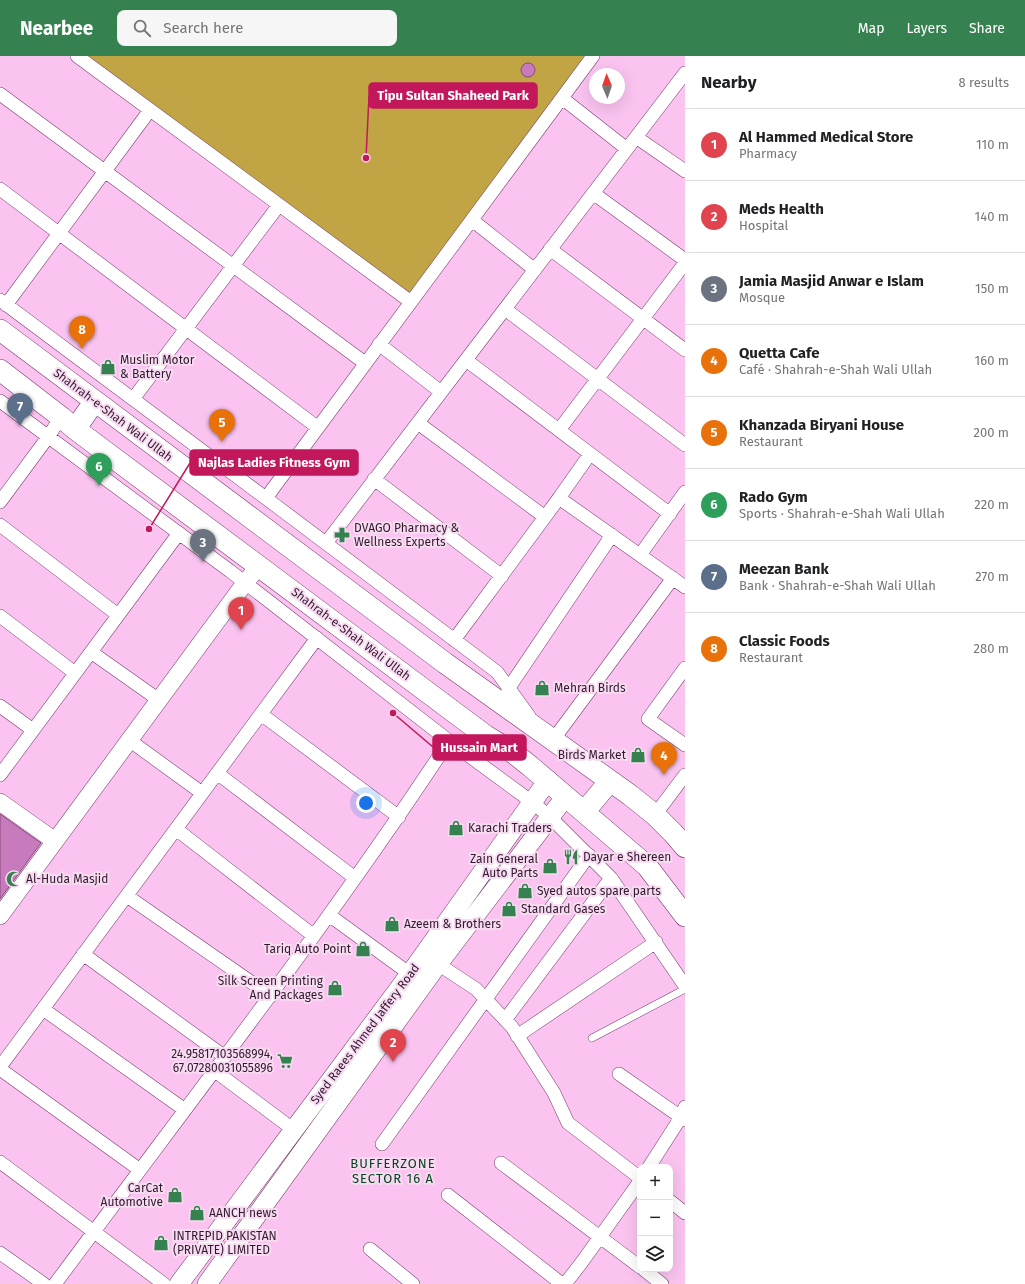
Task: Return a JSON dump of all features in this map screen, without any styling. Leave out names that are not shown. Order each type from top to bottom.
[{"type":"main road","name":"Shahrah-e-Shah Wali Ullah","points":[[0,330],[445,663],[610,781],[655,816],[685,847]]},
{"type":"main road","name":"Shahrah-e-Shah Wali Ullah","points":[[2,376],[68,423],[486,736],[511,751],[548,780],[647,866],[685,916]]},
{"type":"main road","points":[[68,423],[95,401]]},
{"type":"main road","name":"Syed Raees Ahmed Jaffery Road","points":[[179,1284],[410,974],[548,780]]},
{"type":"main road","points":[[585,811],[610,781]]},
{"type":"main road","name":"Syed Raees Ahmed Jaffery Road","points":[[207,1284],[438,964],[566,796]]},
{"type":"street","points":[[77,56],[94,61],[150,110],[411,302]]},
{"type":"street","points":[[266,498],[317,427],[593,56]]},
{"type":"street","points":[[326,543],[685,73]]},
{"type":"street","points":[[0,94],[365,363]]},
{"type":"street","points":[[562,98],[627,149]]},
{"type":"street","points":[[150,110],[59,234],[3,302],[497,672],[546,735],[673,578]]},
{"type":"street","points":[[636,137],[685,171]]},
{"type":"street","points":[[0,190],[317,427]]},
{"type":"street","points":[[559,430],[685,262],[593,193]]},
{"type":"street","points":[[133,399],[279,205]]},
{"type":"street","points":[[472,220],[535,270]]},
{"type":"street","points":[[550,249],[685,350]]},
{"type":"street","points":[[505,309],[685,445]]},
{"type":"street","points":[[379,344],[441,392]]},
{"type":"street","points":[[466,360],[670,514]]},
{"type":"street","points":[[0,401],[245,582],[449,741],[550,817],[610,878],[656,942],[685,986]]},
{"type":"street","points":[[0,502],[48,437],[68,423]]},
{"type":"street","points":[[418,423],[545,516]]},
{"type":"street","points":[[454,640],[590,454]]},
{"type":"street","points":[[374,480],[502,576]]},
{"type":"street","points":[[640,555],[685,492]]},
{"type":"street","points":[[152,513],[165,496]]},
{"type":"street","points":[[559,498],[685,587]]},
{"type":"street","points":[[0,524],[118,615]]},
{"type":"street","points":[[0,775],[179,533]]},
{"type":"street","points":[[508,688],[612,536]]},
{"type":"street","points":[[0,916],[245,582],[259,566]]},
{"type":"street","points":[[0,616],[75,673]]},
{"type":"street","points":[[140,1170],[0,1068],[317,638]]},
{"type":"street","points":[[91,652],[159,700]]},
{"type":"street","points":[[685,668],[648,720],[685,745]]},
{"type":"street","points":[[0,706],[33,730]]},
{"type":"street","points":[[261,714],[399,817]]},
{"type":"street","points":[[129,740],[202,793]]},
{"type":"street","points":[[449,741],[480,749],[511,751]]},
{"type":"street","points":[[55,1284],[271,996],[399,817],[449,741]]},
{"type":"street","points":[[217,773],[356,878]]},
{"type":"street","points":[[655,816],[685,775]]},
{"type":"street","points":[[0,802],[55,841]]},
{"type":"street","points":[[176,829],[314,936]]},
{"type":"street","points":[[382,1144],[589,855]]},
{"type":"street","points":[[505,1020],[610,878]]},
{"type":"street","points":[[127,896],[271,996]]},
{"type":"street","points":[[328,915],[410,974]]},
{"type":"street","points":[[517,1036],[656,942]]},
{"type":"street","points":[[84,954],[225,1057]]},
{"type":"street","points":[[438,964],[476,989],[505,1020],[554,1093],[568,1123],[637,1177]]},
{"type":"street","points":[[43,1010],[185,1110]]},
{"type":"street","points":[[214,1071],[294,1130]]},
{"type":"street","points":[[619,1074],[684,1115],[651,1164]]},
{"type":"street","points":[[0,1162],[164,1284]]},
{"type":"street","points":[[501,1163],[637,1265]]},
{"type":"street","points":[[448,1195],[563,1284],[601,1237],[637,1183]]},
{"type":"street","points":[[673,1203],[685,1213]]},
{"type":"street","points":[[370,1249],[413,1284]]},
{"type":"street","points":[[0,1253],[44,1284]]},
{"type":"street","points":[[647,1272],[662,1284]]},
{"type":"lane","points":[[592,1038],[685,989]]},
{"type":"shaded area","points":[[77,56],[593,56],[411,302]]},
{"type":"building","points":[[525,63],[531,63],[535,67],[535,73],[531,77],[525,77],[521,73],[521,67]]},
{"type":"building","points":[[0,814],[41,843],[0,899]]},
{"type":"place","name":"Tipu Sultan Shaheed Park","points":[[366,158]]},
{"type":"place","name":"Classic Foods","points":[[82,349]]},
{"type":"place","name":"Muslim Motor & Battery","points":[[108,367]]},
{"type":"place","name":"Meezan Bank","points":[[20,426]]},
{"type":"place","name":"Khanzada Biryani House","points":[[222,442]]},
{"type":"place","name":"Rado Gym","points":[[99,486]]},
{"type":"place","name":"Najlas Ladies Fitness Gym","points":[[149,529]]},
{"type":"place","name":"DVAGO Pharmacy & Wellness Experts","points":[[342,535]]},
{"type":"place","name":"Jamia Masjid Anwar e Islam","points":[[203,562]]},
{"type":"place","name":"Al Hammed Medical Store","points":[[241,630]]},
{"type":"place","name":"Mehran Birds","points":[[542,688]]},
{"type":"place","name":"Hussain Mart","points":[[393,713]]},
{"type":"place","name":"Birds Market","points":[[638,755]]},
{"type":"place","name":"Quetta Cafe","points":[[664,775]]},
{"type":"place","name":"Karachi Traders","points":[[456,828]]},
{"type":"place","name":"Dayar e Shereen","points":[[571,857]]},
{"type":"place","name":"Zain General Auto Parts","points":[[550,866]]},
{"type":"place","name":"Al-Huda Masjid","points":[[14,879]]},
{"type":"place","name":"Syed autos spare parts","points":[[525,891]]},
{"type":"place","name":"Standard Gases","points":[[509,909]]},
{"type":"place","name":"Azeem & Brothers","points":[[392,924]]},
{"type":"place","name":"Tariq Auto Point","points":[[363,949]]},
{"type":"place","name":"Silk Screen Printing And Packages","points":[[335,988]]},
{"type":"place","name":"24.95817103568994, 67.07280031055896","points":[[285,1061]]},
{"type":"place","name":"Meds Health","points":[[393,1062]]},
{"type":"place","name":"CarCat Automotive","points":[[175,1195]]},
{"type":"place","name":"AANCH news","points":[[197,1213]]},
{"type":"place","name":"INTREPID PAKISTAN (PRIVATE) LIMITED","points":[[161,1243]]},
{"type":"district","name":"BUFFERZONE SECTOR 16 A","points":[[393,1170]]}]
